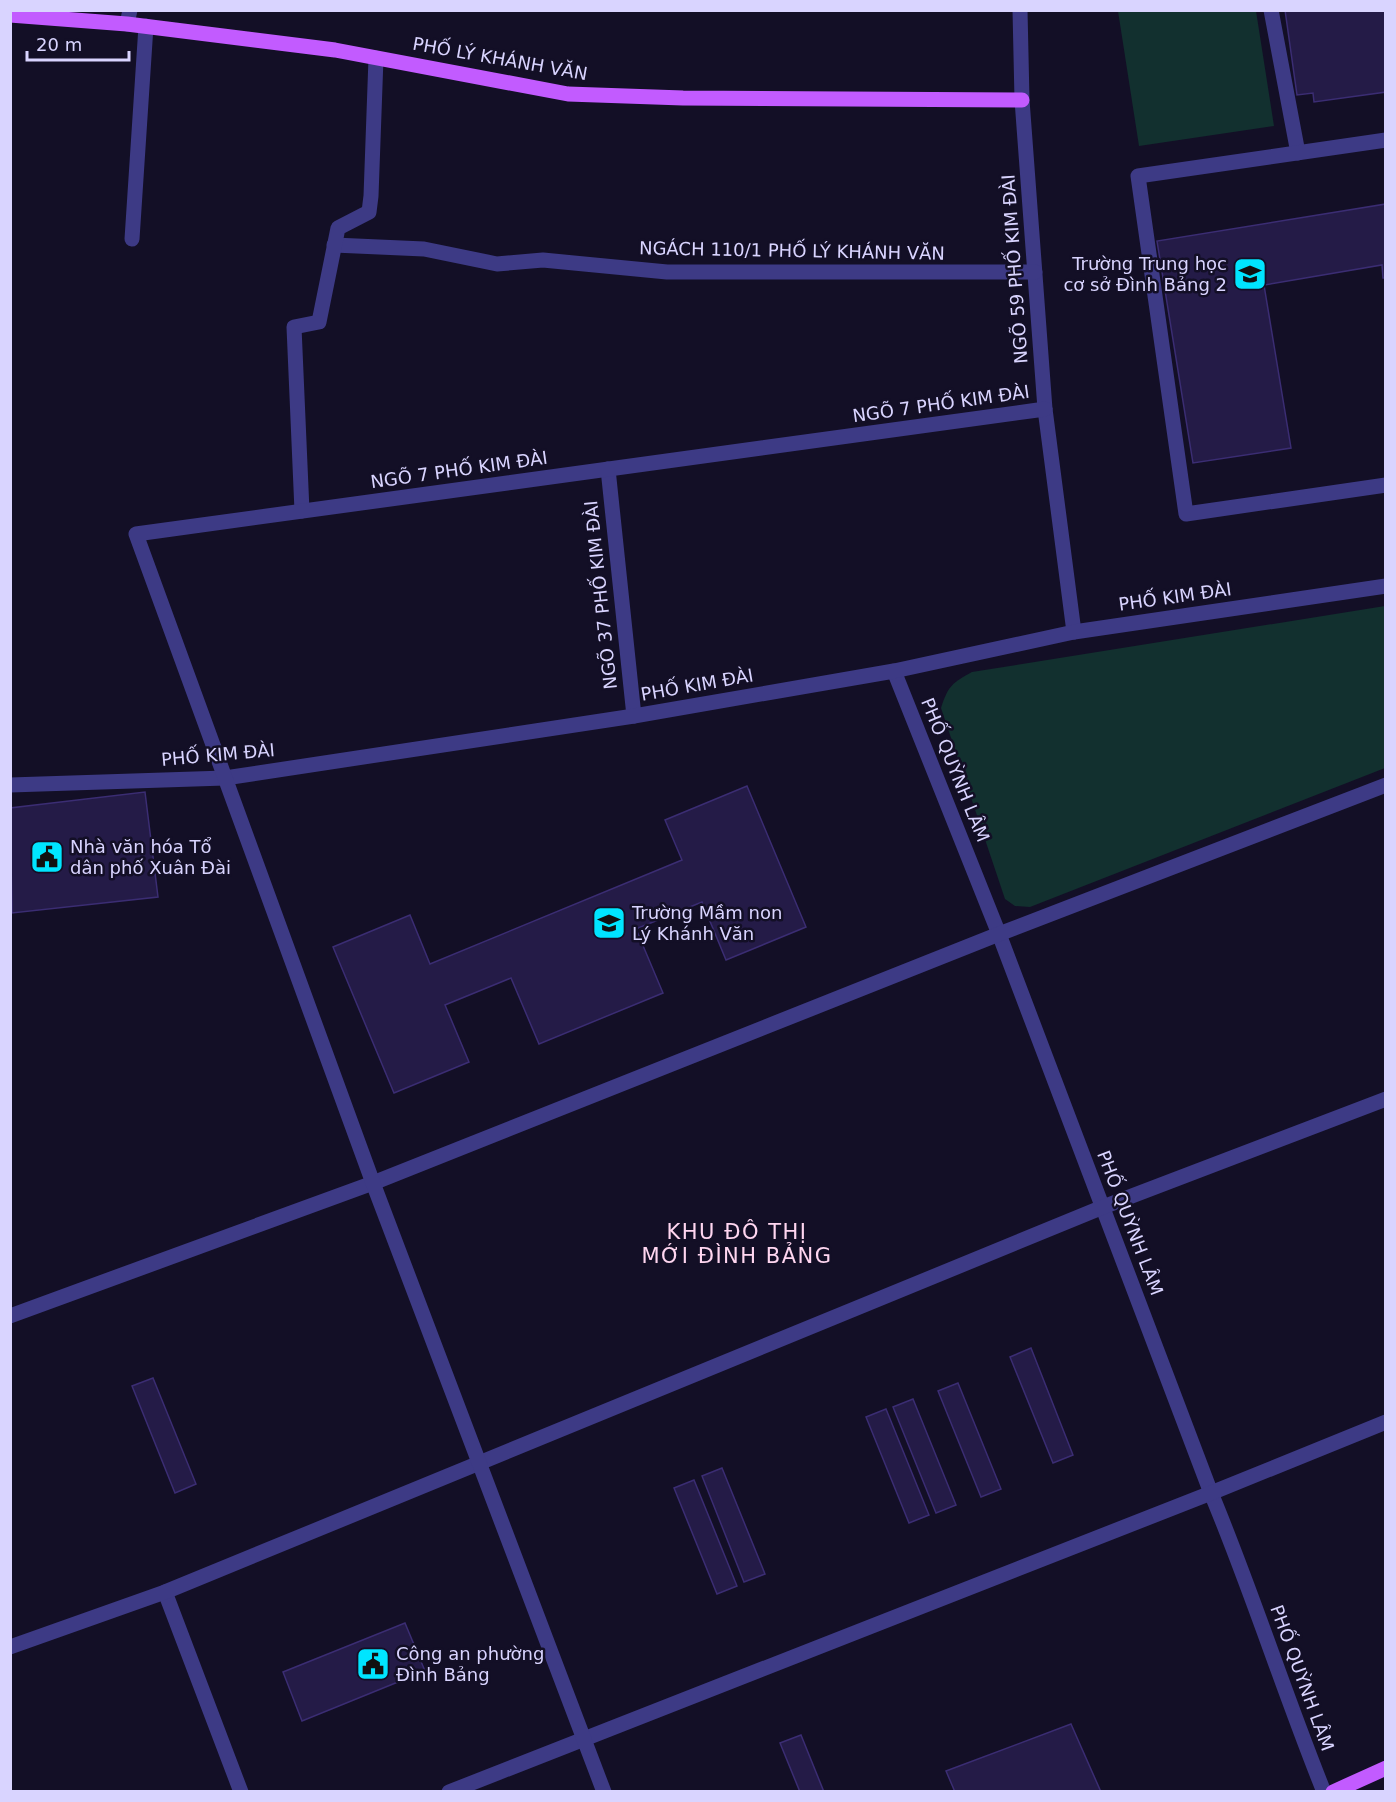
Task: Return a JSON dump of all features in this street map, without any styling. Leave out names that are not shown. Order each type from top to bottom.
[{"type":"main road","name":"PHỐ LÝ KHÁNH VĂN","points":[[10,15],[128,17],[146,26],[336,50],[568,94],[683,98],[1022,100]]},
{"type":"main road","points":[[1333,1791],[1386,1768]]},
{"type":"street","name":"NGÕ 59 PHỐ KIM ĐÀI","points":[[1020,10],[1022,100],[1045,409],[1074,632]]},
{"type":"street","points":[[1271,10],[1298,153]]},
{"type":"street","points":[[132,239],[146,26]]},
{"type":"street","points":[[302,511],[294,327],[319,322],[338,228],[369,212],[376,58]]},
{"type":"street","points":[[1386,140],[1138,176],[1186,514],[1386,485]]},
{"type":"street","name":"NGÁCH 110/1 PHỐ LÝ KHÁNH VĂN","points":[[334,245],[424,249],[497,264],[543,260],[667,272],[1035,272]]},
{"type":"street","name":"NGÕ 7 PHỐ KIM ĐÀI","points":[[225,778],[136,534],[1045,409]]},
{"type":"street","name":"NGÕ 37 PHỐ KIM ĐÀI","points":[[608,469],[634,716]]},
{"type":"street","name":"PHỐ KIM ĐÀI","points":[[10,785],[225,778],[634,716],[894,671],[1074,632],[1386,586]]},
{"type":"street","name":"PHỐ QUỲNH LÂM","points":[[894,671],[999,934],[1231,1541],[1303,1741],[1324,1791]]},
{"type":"street","points":[[225,778],[373,1184],[604,1791]]},
{"type":"street","points":[[10,1316],[373,1184],[999,934],[1386,785]]},
{"type":"street","points":[[10,1647],[165,1592],[1103,1207],[1386,1099]]},
{"type":"street","points":[[449,1791],[584,1740],[1386,1422]]},
{"type":"street","points":[[165,1592],[241,1791]]},
{"type":"green space","points":[[1118,11],[1256,11],[1274,126],[1139,146]]},
{"type":"green space","points":[[1385,606],[1385,768],[1030,907],[1015,906],[1005,899],[941,708],[955,682],[972,672]]},
{"type":"building","points":[[1285,10],[1386,10],[1386,92],[1314,102],[1313,93],[1297,95]]},
{"type":"building","points":[[1386,204],[1386,278],[1383,278],[1382,265],[1264,285],[1291,448],[1193,463],[1157,241]]},
{"type":"building","points":[[747,786],[806,927],[726,960],[702,902],[636,929],[663,993],[539,1044],[511,978],[445,1005],[469,1062],[394,1093],[333,947],[410,915],[430,964],[682,860],[665,820]]},
{"type":"building","points":[[145,792],[158,897],[12,913],[10,808]]},
{"type":"building","points":[[1031,1348],[1073,1455],[1053,1463],[1010,1357]]},
{"type":"building","points":[[153,1378],[196,1484],[175,1493],[132,1386]]},
{"type":"building","points":[[958,1383],[1001,1489],[981,1497],[938,1391]]},
{"type":"building","points":[[913,1399],[956,1505],[936,1513],[893,1407]]},
{"type":"building","points":[[886,1409],[929,1515],[909,1523],[866,1417]]},
{"type":"building","points":[[722,1468],[765,1574],[744,1582],[702,1476]]},
{"type":"building","points":[[694,1480],[737,1586],[717,1594],[674,1488]]},
{"type":"building","points":[[405,1623],[425,1671],[302,1721],[283,1672]]},
{"type":"building","points":[[1071,1724],[1101,1792],[955,1792],[946,1771]]},
{"type":"building","points":[[801,1735],[824,1792],[800,1792],[780,1743]]},
{"type":"place","name":"Trường Trung học cơ sở Đình Bảng 2","points":[[1250,274]]},
{"type":"place","name":"Nhà văn hóa Tổ dân phố Xuân Đài","points":[[47,857]]},
{"type":"place","name":"Trường Mầm non Lý Khánh Văn","points":[[609,923]]},
{"type":"place","name":"Công an phường Đình Bảng","points":[[373,1664]]},
{"type":"district","name":"KHU ĐÔ THỊ MỚI ĐÌNH BẢNG","points":[[737,1244]]}]
